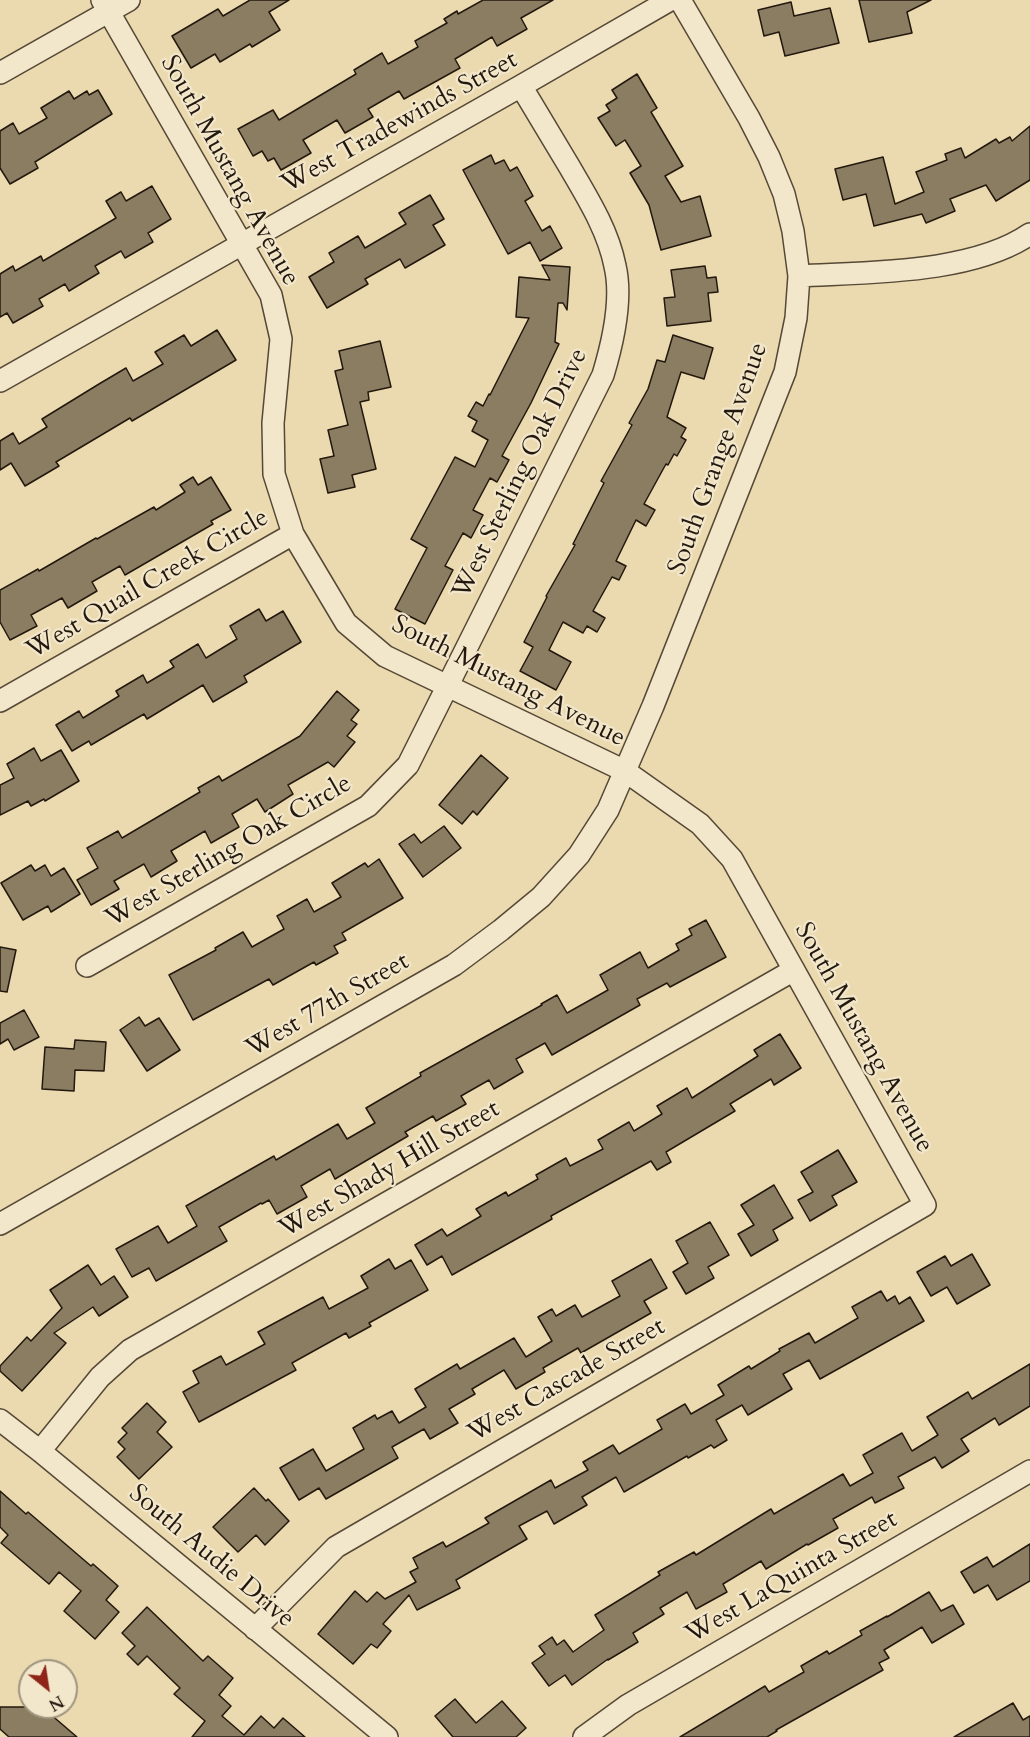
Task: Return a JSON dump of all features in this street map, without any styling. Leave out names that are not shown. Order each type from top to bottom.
[{"type":"street","points":[[0,73],[105,6],[129,0]]},
{"type":"street","name":"West Tradewinds Street","points":[[0,381],[670,0]]},
{"type":"street","name":"South Grange Avenue","points":[[625,771],[785,372],[796,318],[799,276],[793,231],[784,194],[769,157],[750,118],[680,0]]},
{"type":"street","name":"South Mustang Avenue","points":[[105,6],[271,295],[280,339],[273,423],[274,474],[292,534],[346,623],[385,656],[625,771],[700,824],[732,859],[925,1205]]},
{"type":"street","name":"West Sterling Oak Drive","points":[[447,686],[603,375],[613,340],[617,300],[616,267],[606,234],[585,193],[521,86]]},
{"type":"street","points":[[799,276],[923,268],[971,260],[1017,243],[1030,234]]},
{"type":"street","name":"West Quail Creek Circle","points":[[0,701],[292,534]]},
{"type":"street","name":"West Sterling Oak Circle","points":[[87,966],[368,806],[408,765],[447,686]]},
{"type":"street","name":"West 77th Street","points":[[0,1224],[454,965],[541,897],[579,855],[608,810],[625,771]]},
{"type":"street","name":"West Shady Hill Street","points":[[40,1451],[100,1377],[130,1350],[794,970]]},
{"type":"street","name":"West Cascade Street","points":[[255,1629],[336,1547],[925,1205]]},
{"type":"street","name":"South Audie Drive","points":[[0,1420],[387,1737]]},
{"type":"street","name":"West LaQuinta Street","points":[[584,1737],[628,1705],[1030,1471]]},
{"type":"building","points":[[250,0],[289,0],[269,12],[280,30],[252,47],[250,44],[220,62],[215,54],[191,68],[172,36],[218,9],[223,16]]},
{"type":"building","points":[[483,0],[553,0],[521,18],[527,29],[497,46],[492,37],[455,59],[460,68],[404,99],[399,91],[368,109],[373,117],[345,133],[337,120],[303,140],[311,153],[281,170],[274,158],[268,161],[262,151],[253,156],[238,129],[273,110],[279,120],[356,74],[354,70],[382,53],[388,64],[418,47],[415,41],[447,23],[444,19]]},
{"type":"building","points":[[859,0],[931,0],[907,12],[912,33],[869,42]]},
{"type":"building","points":[[791,2],[794,16],[830,8],[839,43],[785,56],[779,32],[764,36],[758,10]]},
{"type":"building","points":[[637,74],[657,108],[651,112],[683,166],[665,176],[681,202],[700,196],[711,236],[661,250],[649,205],[630,173],[641,166],[625,140],[616,146],[598,118],[610,111],[606,105],[617,98],[612,90]]},
{"type":"building","points":[[98,90],[112,114],[35,162],[38,168],[10,184],[0,168],[0,131],[13,123],[19,134],[47,118],[41,108],[69,91],[74,99],[87,91],[89,95]]},
{"type":"building","points":[[1030,126],[1030,180],[996,201],[986,185],[950,199],[955,211],[926,223],[922,214],[874,226],[866,194],[843,200],[835,169],[883,157],[895,204],[924,192],[916,172],[947,160],[945,154],[961,148],[965,158],[996,139],[999,143],[1010,137],[1012,141]]},
{"type":"building","points":[[491,155],[495,164],[504,160],[510,171],[517,167],[533,196],[525,201],[542,231],[550,226],[562,248],[540,261],[530,242],[508,254],[463,170]]},
{"type":"building","points":[[152,186],[171,219],[148,233],[153,242],[125,258],[121,251],[95,266],[99,273],[69,291],[65,284],[39,299],[43,306],[13,323],[7,313],[0,317],[0,274],[13,266],[15,271],[41,256],[43,261],[116,218],[106,201],[121,192],[126,201]]},
{"type":"building","points":[[430,195],[444,219],[433,225],[445,245],[405,268],[400,259],[365,279],[368,284],[327,308],[309,277],[334,262],[329,253],[358,236],[365,248],[406,224],[399,213]]},
{"type":"building","points":[[542,265],[570,267],[567,310],[563,303],[558,303],[555,342],[559,344],[531,403],[502,456],[509,460],[497,482],[490,478],[473,510],[483,515],[471,538],[463,533],[445,566],[453,570],[425,624],[395,609],[427,548],[411,539],[455,457],[475,467],[488,440],[472,431],[477,421],[468,416],[476,402],[483,406],[490,395],[529,318],[516,317],[519,277],[550,280]]},
{"type":"building","points":[[705,266],[707,278],[716,277],[718,292],[708,293],[711,321],[667,326],[664,298],[675,297],[671,270]]},
{"type":"building","points":[[217,330],[236,360],[56,462],[59,466],[25,486],[11,463],[0,470],[0,441],[13,433],[19,444],[47,427],[42,419],[126,368],[133,381],[163,364],[155,352],[184,335],[191,346]]},
{"type":"building","points":[[673,335],[713,348],[704,379],[681,372],[667,417],[686,428],[681,437],[686,440],[677,456],[674,454],[668,465],[666,464],[644,504],[655,510],[646,526],[636,520],[616,561],[626,566],[619,580],[612,577],[593,611],[605,618],[597,632],[587,626],[583,633],[563,622],[549,650],[571,662],[556,690],[520,671],[533,647],[524,642],[546,596],[575,545],[573,544],[604,483],[601,481],[632,425],[629,423],[648,389],[657,360],[665,362]]},
{"type":"building","points":[[380,341],[391,387],[368,392],[369,400],[360,402],[376,469],[352,475],[355,487],[328,493],[320,459],[334,456],[328,430],[348,425],[335,371],[343,369],[339,351]]},
{"type":"building","points":[[193,477],[198,485],[211,477],[231,510],[211,521],[213,524],[125,575],[120,566],[92,582],[97,591],[68,608],[62,598],[31,615],[37,626],[10,640],[0,622],[0,590],[154,507],[156,510],[185,492],[180,485]]},
{"type":"building","points":[[259,609],[266,621],[283,611],[301,642],[244,676],[247,682],[213,702],[203,685],[147,719],[144,714],[91,745],[89,741],[72,751],[56,725],[79,711],[83,718],[119,696],[116,691],[143,675],[147,683],[174,667],[170,661],[198,644],[206,658],[237,639],[230,626]]},
{"type":"building","points":[[337,691],[359,710],[351,720],[357,724],[347,736],[355,742],[334,767],[328,762],[288,785],[293,794],[265,812],[257,799],[232,814],[239,827],[211,843],[205,831],[171,851],[177,861],[151,877],[144,864],[114,881],[119,889],[91,905],[77,880],[98,868],[87,848],[118,831],[122,838],[200,792],[198,788],[219,776],[222,781],[300,736]]},
{"type":"building","points":[[34,748],[41,761],[61,750],[79,781],[45,801],[44,799],[31,806],[28,801],[0,815],[0,785],[14,778],[7,764]]},
{"type":"building","points":[[481,755],[508,778],[477,815],[473,811],[462,824],[439,805]]},
{"type":"building","points":[[444,826],[461,848],[423,877],[399,844],[414,834],[421,843]]},
{"type":"building","points":[[379,859],[403,898],[342,933],[346,940],[334,946],[338,953],[316,965],[314,962],[273,985],[269,979],[193,1020],[169,975],[216,950],[215,948],[243,932],[252,947],[284,929],[277,916],[307,899],[314,912],[341,897],[332,883],[365,863],[368,867]]},
{"type":"building","points":[[31,865],[35,871],[45,865],[51,876],[64,868],[80,894],[51,912],[48,906],[23,920],[1,883]]},
{"type":"building","points":[[706,920],[726,957],[670,987],[667,983],[637,999],[640,1005],[552,1055],[545,1043],[516,1059],[523,1072],[494,1089],[489,1080],[461,1096],[466,1104],[436,1121],[433,1116],[405,1132],[408,1136],[335,1179],[330,1169],[301,1186],[307,1197],[277,1214],[269,1200],[261,1203],[219,1227],[227,1241],[156,1281],[149,1268],[132,1277],[116,1249],[158,1226],[168,1243],[197,1226],[186,1206],[274,1156],[276,1160],[338,1124],[347,1139],[375,1123],[366,1108],[421,1076],[420,1073],[557,995],[567,1013],[608,990],[600,975],[640,952],[648,968],[679,950],[676,944],[692,935],[689,929]]},
{"type":"building","points":[[0,947],[16,950],[7,992],[0,991]]},
{"type":"building","points":[[24,1010],[39,1037],[14,1050],[8,1039],[0,1044],[0,1023]]},
{"type":"building","points":[[139,1017],[145,1026],[159,1018],[180,1050],[147,1071],[120,1030]]},
{"type":"building","points":[[780,1034],[801,1068],[774,1085],[771,1079],[730,1104],[735,1111],[666,1152],[671,1162],[657,1170],[651,1161],[551,1216],[552,1219],[452,1275],[442,1256],[427,1265],[415,1245],[442,1229],[447,1236],[481,1216],[476,1209],[506,1192],[508,1196],[538,1179],[536,1175],[566,1158],[570,1166],[603,1149],[598,1140],[629,1122],[634,1131],[662,1114],[657,1106],[687,1088],[692,1098],[758,1056],[754,1050]]},
{"type":"building","points":[[75,1040],[106,1042],[104,1071],[75,1070],[74,1091],[42,1089],[45,1047],[74,1049]]},
{"type":"building","points":[[838,1150],[857,1182],[832,1196],[837,1205],[810,1221],[798,1200],[813,1192],[801,1172]]},
{"type":"building","points":[[774,1185],[793,1218],[773,1230],[778,1240],[751,1256],[738,1234],[754,1225],[741,1205]]},
{"type":"building","points":[[710,1222],[729,1255],[708,1267],[714,1278],[686,1294],[673,1272],[688,1263],[676,1241]]},
{"type":"building","points":[[972,1254],[990,1285],[957,1304],[947,1287],[931,1296],[917,1272],[945,1256],[951,1266]]},
{"type":"building","points":[[389,1259],[395,1269],[411,1260],[428,1290],[369,1323],[371,1326],[349,1338],[346,1333],[292,1363],[296,1370],[199,1422],[183,1392],[199,1383],[193,1371],[221,1356],[226,1365],[265,1344],[258,1332],[323,1297],[329,1309],[368,1288],[361,1276]]},
{"type":"building","points":[[651,1259],[667,1288],[644,1301],[651,1313],[581,1353],[578,1348],[543,1368],[545,1372],[516,1389],[504,1370],[472,1389],[475,1394],[449,1409],[458,1423],[430,1439],[424,1429],[392,1447],[398,1458],[326,1499],[319,1488],[299,1500],[280,1468],[313,1449],[326,1471],[364,1449],[353,1428],[375,1415],[377,1419],[392,1411],[399,1423],[426,1407],[415,1389],[457,1364],[460,1369],[514,1338],[526,1357],[552,1341],[538,1317],[552,1309],[556,1316],[575,1305],[582,1317],[620,1296],[612,1281]]},
{"type":"building","points":[[88,1265],[101,1285],[114,1276],[128,1297],[99,1316],[93,1307],[54,1333],[66,1343],[22,1391],[0,1371],[0,1366],[27,1337],[31,1341],[62,1308],[50,1290]]},
{"type":"building","points":[[881,1291],[887,1301],[895,1296],[899,1304],[910,1297],[924,1321],[820,1379],[809,1360],[783,1374],[792,1389],[748,1415],[742,1405],[716,1420],[727,1440],[714,1448],[711,1445],[688,1458],[687,1456],[624,1492],[616,1477],[582,1497],[587,1505],[554,1524],[547,1511],[519,1526],[527,1539],[456,1580],[460,1588],[417,1610],[409,1595],[383,1624],[391,1631],[377,1648],[371,1644],[353,1664],[318,1634],[355,1591],[367,1602],[377,1592],[385,1599],[416,1582],[410,1572],[418,1568],[413,1558],[443,1542],[446,1547],[489,1523],[485,1518],[551,1480],[555,1488],[588,1470],[583,1462],[613,1445],[619,1454],[662,1429],[657,1420],[685,1404],[691,1414],[724,1395],[718,1385],[749,1366],[751,1369],[780,1351],[779,1349],[809,1333],[815,1343],[858,1318],[852,1307]]},
{"type":"building","points":[[1030,1364],[1030,1406],[999,1425],[995,1418],[961,1439],[969,1451],[942,1468],[935,1457],[898,1477],[904,1488],[875,1503],[872,1497],[833,1519],[838,1528],[766,1569],[761,1561],[723,1584],[727,1592],[696,1609],[687,1592],[660,1608],[664,1614],[633,1633],[638,1642],[608,1659],[572,1685],[565,1675],[549,1686],[532,1663],[545,1654],[539,1646],[552,1637],[557,1645],[564,1640],[573,1652],[604,1630],[595,1615],[660,1575],[658,1572],[694,1552],[696,1555],[771,1509],[774,1514],[843,1474],[850,1486],[873,1473],[863,1455],[902,1433],[912,1451],[938,1435],[927,1417],[968,1392],[972,1399]]},
{"type":"building","points":[[147,1403],[166,1422],[157,1432],[172,1447],[139,1479],[117,1457],[125,1449],[118,1442],[127,1433],[122,1428]]},
{"type":"building","points":[[254,1488],[289,1521],[265,1545],[256,1535],[238,1552],[213,1527]]},
{"type":"building","points":[[0,1491],[118,1586],[106,1600],[119,1612],[95,1639],[64,1611],[81,1591],[59,1572],[49,1584],[1,1543],[8,1535],[0,1527]]},
{"type":"building","points":[[1030,1544],[1030,1581],[997,1600],[988,1585],[974,1593],[961,1572],[987,1557],[993,1567]]},
{"type":"building","points":[[929,1592],[941,1611],[953,1605],[964,1624],[932,1643],[922,1627],[884,1650],[889,1658],[879,1663],[883,1670],[767,1737],[680,1737],[765,1686],[769,1692],[804,1672],[801,1666],[827,1651],[829,1654],[862,1635],[860,1631]]},
{"type":"building","points":[[147,1607],[203,1661],[208,1656],[233,1678],[219,1695],[231,1706],[222,1716],[244,1735],[261,1716],[274,1728],[283,1718],[305,1737],[192,1737],[205,1721],[174,1694],[180,1688],[147,1656],[138,1665],[127,1654],[135,1646],[122,1633]]},
{"type":"building","points":[[455,1699],[476,1723],[502,1701],[526,1728],[516,1737],[453,1737],[435,1716]]},
{"type":"building","points":[[1013,1703],[1023,1720],[1030,1716],[1030,1737],[954,1737]]},
{"type":"building","points":[[0,1707],[18,1707],[18,1719],[56,1719],[77,1737],[9,1737],[0,1729]]}]
